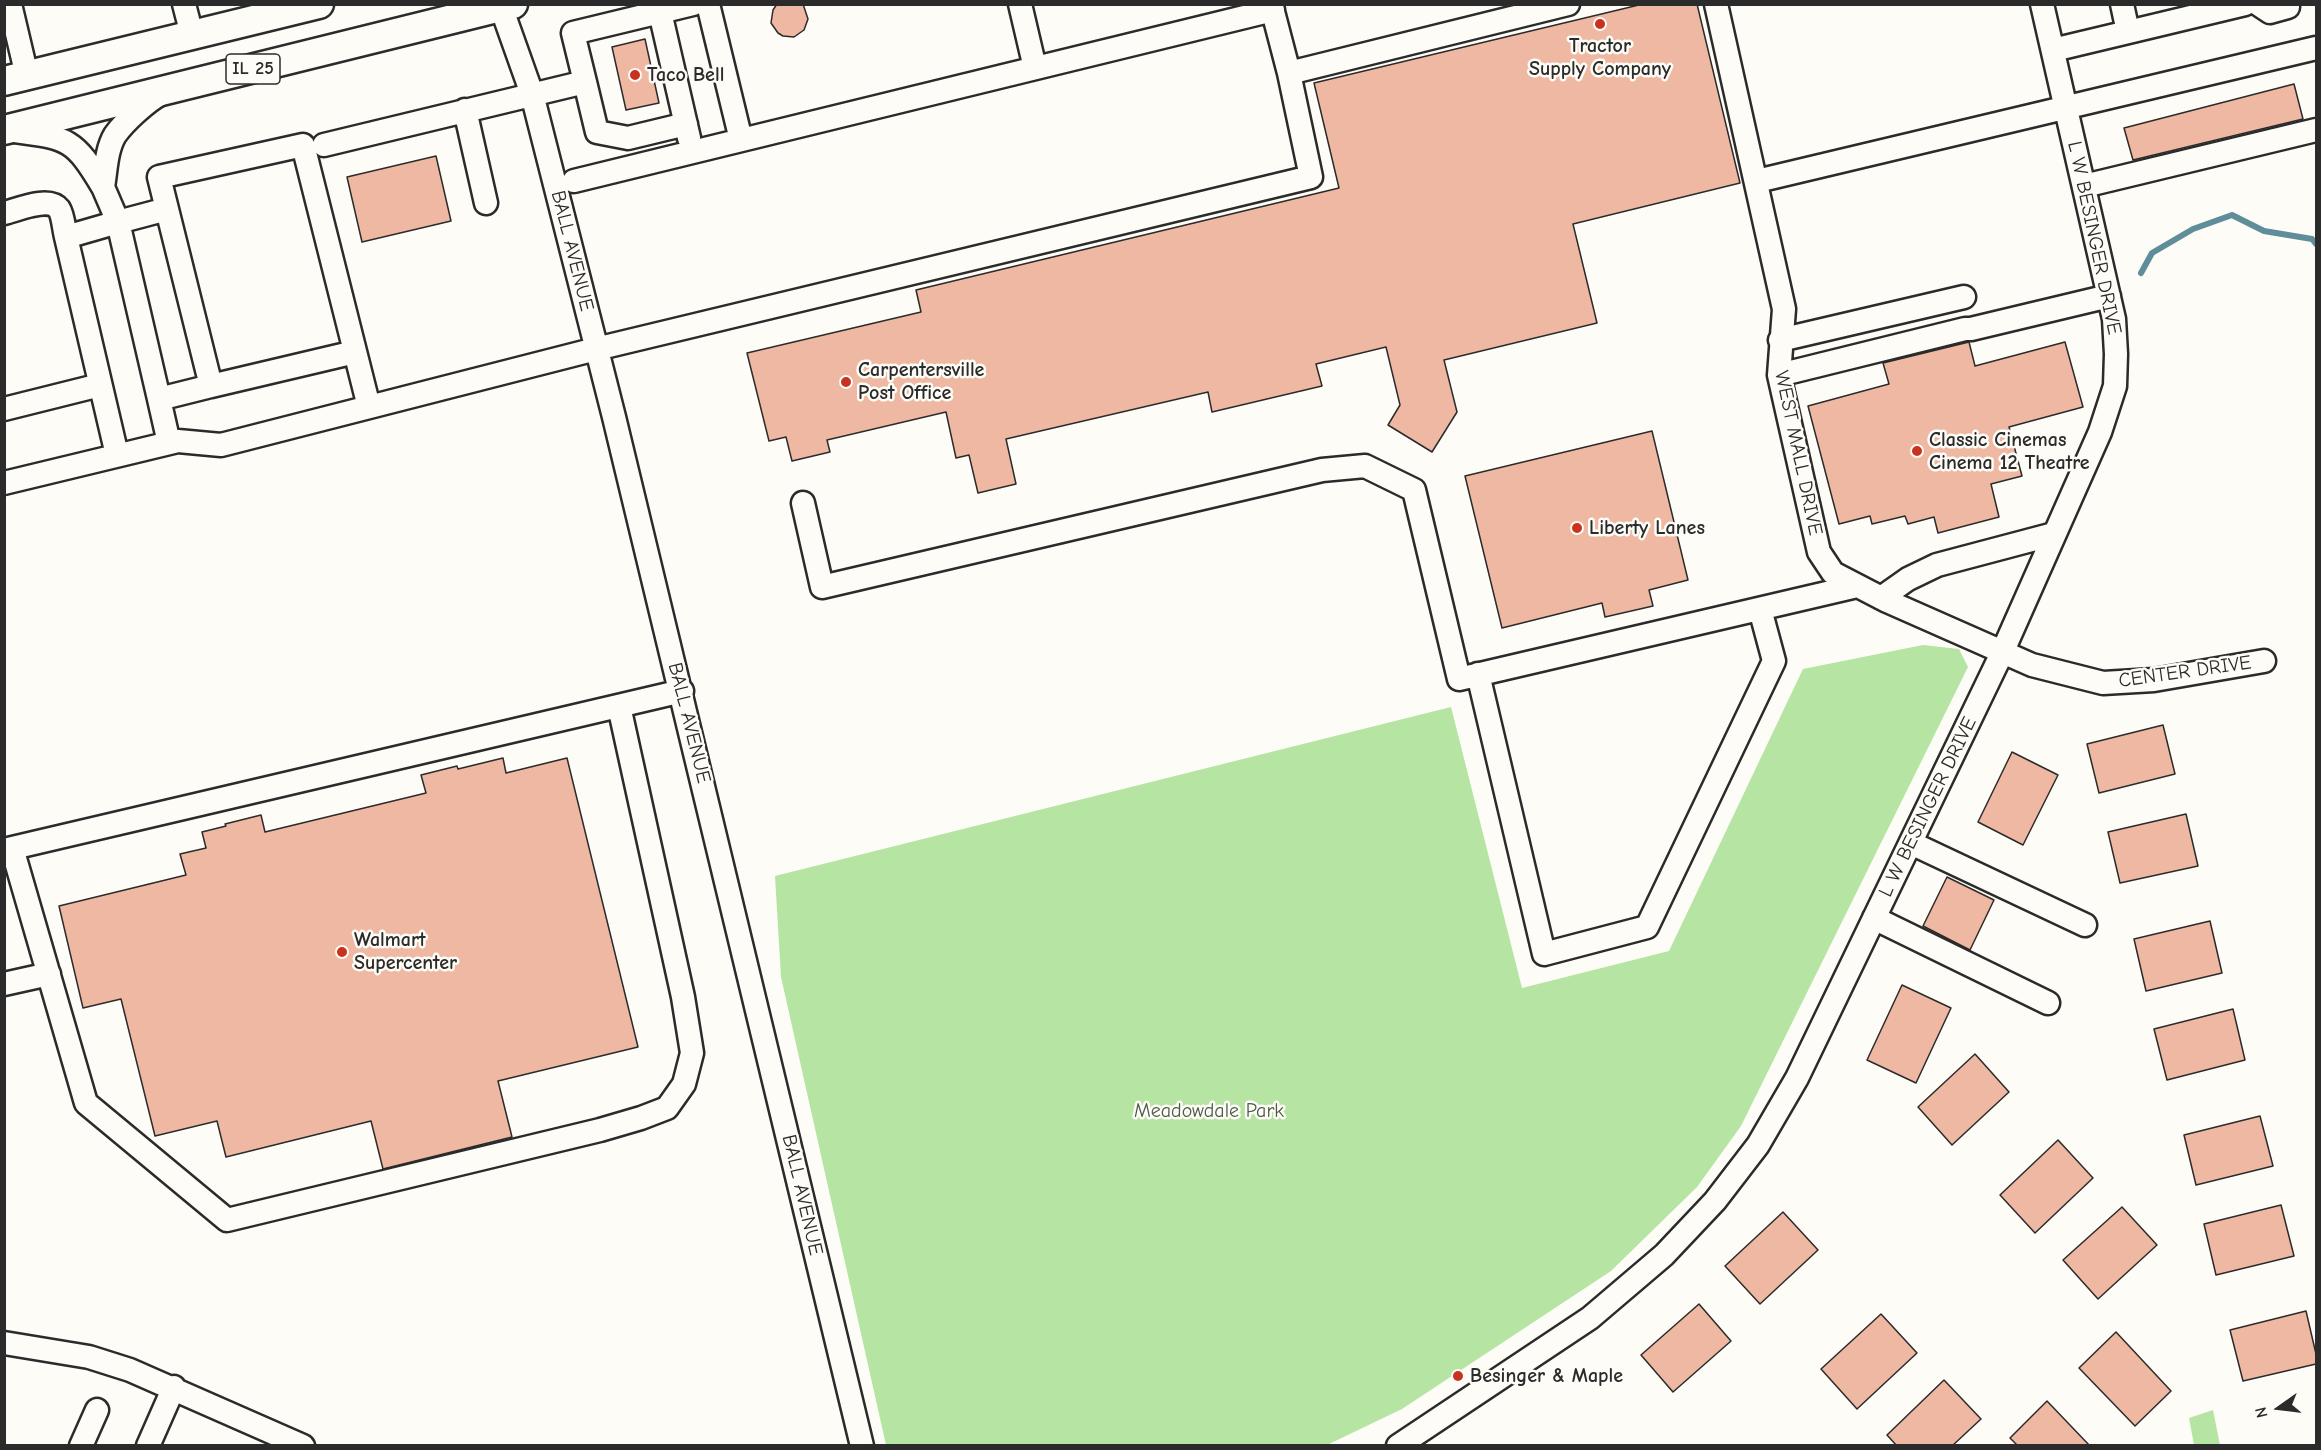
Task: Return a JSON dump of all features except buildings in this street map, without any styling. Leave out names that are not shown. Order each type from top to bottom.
[{"type":"main road","name":"IL 25","points":[[16,79],[319,4]]},
{"type":"main road","name":"IL 25","points":[[5,130],[505,6]]},
{"type":"street","points":[[10,4],[16,79]]},
{"type":"street","points":[[184,4],[192,35]]},
{"type":"street","points":[[686,124],[628,138],[597,132],[573,33],[693,4]]},
{"type":"street","points":[[708,4],[741,140]]},
{"type":"street","points":[[1020,4],[1035,68]]},
{"type":"street","points":[[1289,73],[1568,4]]},
{"type":"street","name":"WEST MALL DRIVE","points":[[1716,4],[1784,309],[1779,375],[1819,552],[1833,573],[1881,598],[2002,653]]},
{"type":"street","name":"L W BESINGER DRIVE","points":[[1398,1446],[1590,1318],[1664,1255],[1715,1201],[1760,1142],[1797,1078],[2002,653],[2100,432],[2115,386],[2115,330],[2109,296],[2042,4]]},
{"type":"street","points":[[2122,4],[2128,32]]},
{"type":"street","points":[[2053,50],[2245,4]]},
{"type":"street","points":[[2258,4],[2270,12],[2288,7],[2288,4]]},
{"type":"street","name":"BALL AVENUE","points":[[505,6],[532,94],[682,691],[862,1446]]},
{"type":"street","points":[[4,483],[178,441],[221,445],[597,349],[1311,177],[1289,73],[1272,7],[1035,68],[574,181]]},
{"type":"street","points":[[660,12],[692,151]]},
{"type":"street","points":[[1757,181],[2316,48]]},
{"type":"street","points":[[211,386],[159,177],[314,145],[585,82]]},
{"type":"street","points":[[103,187],[108,155],[116,135],[149,100],[168,90]]},
{"type":"street","points":[[465,110],[486,203]]},
{"type":"street","points":[[5,130],[51,136],[69,144],[80,151],[103,187],[118,222],[169,443]]},
{"type":"street","points":[[2084,186],[2316,130]]},
{"type":"street","points":[[314,145],[355,352],[369,407]]},
{"type":"street","points":[[4,213],[43,203],[60,210],[117,455]]},
{"type":"street","points":[[66,237],[167,209]]},
{"type":"street","points":[[1779,375],[2109,296]]},
{"type":"street","points":[[1780,340],[1964,297]]},
{"type":"street","points":[[159,399],[355,352]]},
{"type":"street","points":[[4,408],[100,385]]},
{"type":"street","points":[[803,503],[822,588],[1322,470],[1365,466],[1414,490],[1459,679],[1857,586]]},
{"type":"street","points":[[1881,598],[1908,579],[1937,565],[2055,534]]},
{"type":"street","points":[[1478,674],[1544,954],[1647,927],[1774,661],[1760,609]]},
{"type":"street","name":"CENTER DRIVE","points":[[2002,653],[2032,665],[2103,683],[2154,680],[2264,661]]},
{"type":"street","points":[[619,706],[683,997],[692,1053],[684,1084],[667,1108],[600,1130],[227,1220],[86,1103],[49,974],[8,849],[682,691]]},
{"type":"street","points":[[1911,843],[2085,925]]},
{"type":"street","points":[[1874,918],[2048,1003]]},
{"type":"street","points":[[4,984],[49,974]]},
{"type":"street","points":[[4,1343],[89,1357],[130,1370],[303,1446]]},
{"type":"street","points":[[152,1444],[174,1388]]},
{"type":"street","points":[[81,1446],[97,1410]]},
{"type":"green space","name":"Meadowdale Park","points":[[1923,645],[1959,649],[1968,667],[1741,1126],[1697,1187],[1611,1271],[1402,1409],[1324,1446],[886,1445],[781,977],[775,876],[1451,707],[1522,988],[1669,951],[1803,669]]},
{"type":"green space","points":[[2213,1410],[2220,1445],[2194,1445],[2189,1418]]},
{"type":"waterway","points":[[2141,273],[2152,253],[2193,229],[2232,215],[2264,231],[2312,239],[2316,244]]},
{"type":"place","name":"Tractor Supply Company","points":[[1600,24]]},
{"type":"place","name":"Taco Bell","points":[[635,75]]},
{"type":"place","name":"Carpentersville Post Office","points":[[846,382]]},
{"type":"place","name":"Classic Cinemas Cinema 12 Theatre","points":[[1917,451]]},
{"type":"place","name":"Liberty Lanes","points":[[1577,528]]},
{"type":"place","name":"Walmart Supercenter","points":[[342,952]]},
{"type":"place","name":"Besinger & Maple","points":[[1458,1376]]}]
